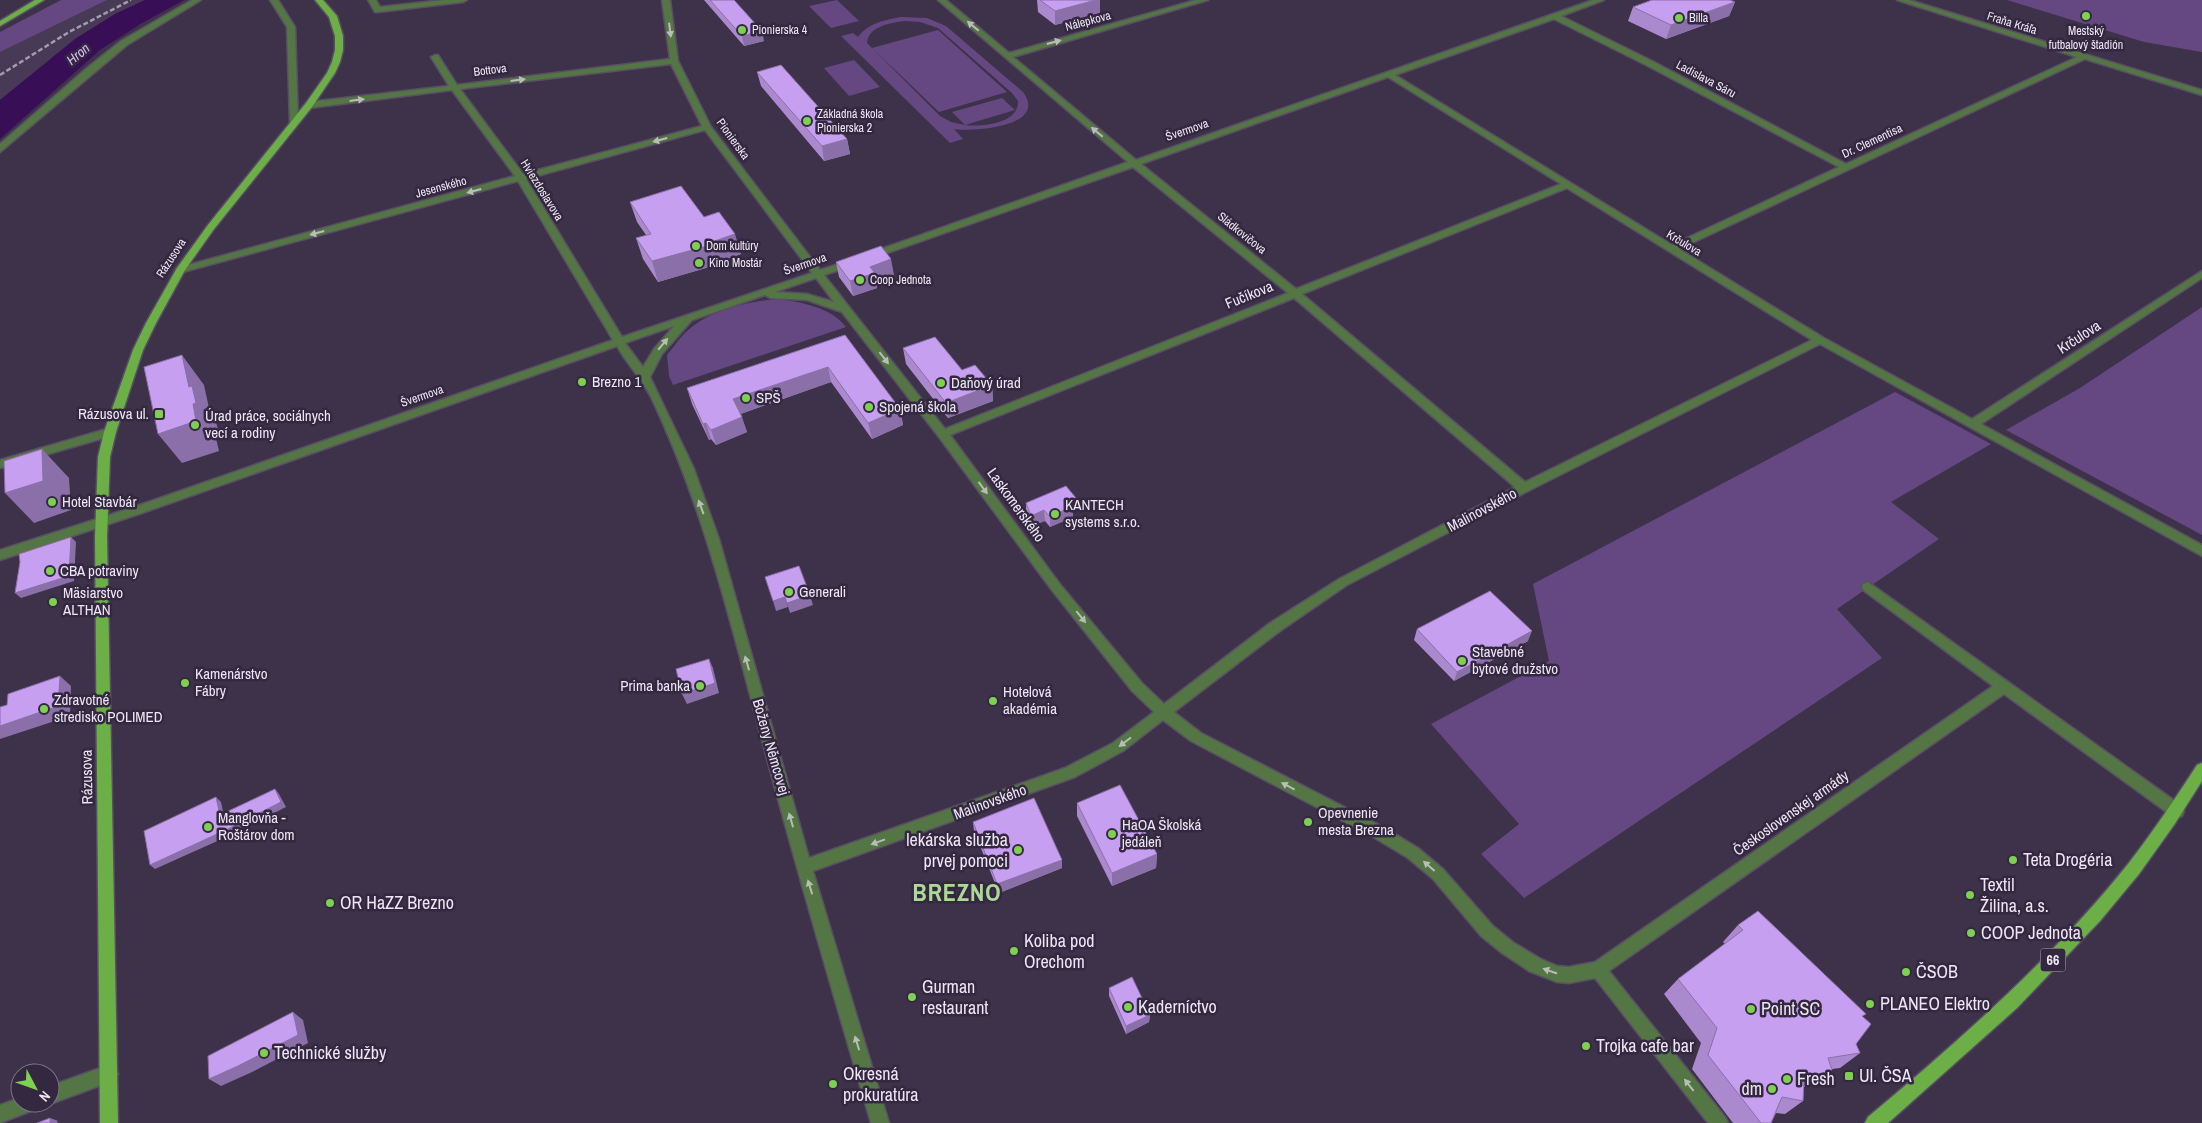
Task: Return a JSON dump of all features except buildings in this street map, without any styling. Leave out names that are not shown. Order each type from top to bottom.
[{"type":"main road","points":[[0,24],[40,0]]},
{"type":"main road","name":"Rázusova","points":[[109,1123],[101,537],[104,457],[110,432],[138,350],[180,270],[211,227],[294,122],[309,106],[331,73],[339,50],[339,36],[333,16],[319,0]]},
{"type":"main road","name":"66","points":[[1874,1123],[1947,1063],[2012,1004],[2129,876],[2177,811],[2202,769]]},
{"type":"street","points":[[0,149],[90,70],[124,43],[197,0]]},
{"type":"street","points":[[274,0],[291,27],[294,122]]},
{"type":"street","points":[[372,0],[378,10],[463,0]]},
{"type":"street","name":"Pionierska","points":[[666,0],[674,61],[708,127],[819,275]]},
{"type":"street","name":"Sládkovičova","points":[[942,0],[1134,163],[1294,293],[1524,488]]},
{"type":"street","name":"Nálepkova","points":[[1007,56],[1204,0]]},
{"type":"street","name":"Švermova","points":[[0,555],[690,317],[819,275],[1600,0]]},
{"type":"street","name":"Fraňa Kráľa","points":[[1901,0],[2202,93]]},
{"type":"street","name":"Ladislava Sáru","points":[[1554,16],[1651,64],[1845,167]]},
{"type":"street","name":"Dr. Clementisa","points":[[1670,249],[2084,57]]},
{"type":"street","name":"Hviezdoslavova","points":[[434,58],[521,178],[620,341]]},
{"type":"street","name":"Bottova","points":[[309,106],[674,61]]},
{"type":"street","name":"Krčulova","points":[[1388,74],[1820,340],[2202,550]]},
{"type":"street","name":"Jesenského","points":[[180,270],[708,127]]},
{"type":"street","name":"Fučíkova","points":[[943,434],[1567,185]]},
{"type":"street","name":"Krčulova","points":[[1973,424],[2202,274]]},
{"type":"street","name":"Laskomerského","points":[[819,275],[943,434],[1055,586],[1137,687],[1164,712]]},
{"type":"street","name":"Laskomerského","points":[[756,295],[798,294],[825,300],[852,316]]},
{"type":"street","points":[[645,376],[651,358],[690,317]]},
{"type":"street","name":"Malinovského","points":[[804,867],[1070,773],[1118,747],[1274,627],[1343,582],[1524,488],[1820,340]]},
{"type":"street","name":"Boženy Němcovej","points":[[620,341],[625,352],[645,376],[656,397],[688,469],[713,539],[804,867],[880,1123]]},
{"type":"street","points":[[0,464],[110,432]]},
{"type":"street","points":[[1868,587],[2177,811]]},
{"type":"street","name":"Československej armády","points":[[1598,969],[2004,686]]},
{"type":"street","points":[[1164,712],[1196,737],[1413,853],[1438,874],[1487,931],[1508,948],[1535,965],[1557,974],[1569,975],[1598,969],[1719,1123]]},
{"type":"street","points":[[60,1092],[109,1074]]},
{"type":"shaded area","points":[[61,0],[107,0],[0,52],[0,32]]},
{"type":"shaded area","points":[[107,0],[145,0],[115,14],[75,39],[0,100],[0,52]]},
{"type":"shaded area","points":[[837,0],[859,21],[831,28],[809,6]]},
{"type":"shaded area","points":[[2007,0],[2202,0],[2202,52],[2144,42]]},
{"type":"shaded area","points":[[901,17],[927,18],[946,26],[1023,92],[1028,104],[1026,113],[1017,120],[1005,125],[991,128],[954,129],[963,139],[950,143],[841,36],[853,33],[858,37],[872,25]],"holes":[[[904,21],[920,22],[938,28],[1012,93],[1018,101],[1017,109],[1012,115],[998,122],[980,125],[965,125],[951,122],[940,116],[867,43],[871,33],[881,26]]]},
{"type":"shaded area","points":[[938,30],[1007,92],[939,112],[872,48]]},
{"type":"shaded area","points":[[854,60],[880,87],[849,96],[824,68]]},
{"type":"shaded area","points":[[1002,98],[1015,110],[965,125],[952,112]]},
{"type":"shaded area","points":[[777,299],[805,304],[824,310],[840,320],[846,327],[673,385],[669,376],[667,355],[682,336],[694,326],[716,313],[740,305]]},
{"type":"shaded area","points":[[2202,307],[2202,535],[2006,430],[2080,388]]},
{"type":"shaded area","points":[[1895,392],[1991,444],[1891,502],[1939,539],[1837,609],[1882,658],[1524,898],[1481,854],[1519,824],[1431,724],[1549,661],[1533,584]]},
{"type":"water","name":"Hron","points":[[145,0],[184,0],[142,23],[100,50],[0,139],[0,100],[75,39],[115,14]]},
{"type":"railway","points":[[0,75],[69,32],[131,0]]},
{"type":"place","name":"Mestský futbalový štadión","points":[[2086,16]]},
{"type":"place","name":"Billa","points":[[1679,18]]},
{"type":"place","name":"Pionierska 4","points":[[742,30]]},
{"type":"place","name":"Základná škola Pionierska 2","points":[[807,121]]},
{"type":"place","name":"Dom kultúry","points":[[696,246]]},
{"type":"place","name":"Kino Mostár","points":[[699,263]]},
{"type":"place","name":"Coop Jednota","points":[[860,280]]},
{"type":"place","name":"Brezno 1","points":[[582,382]]},
{"type":"place","name":"Daňový úrad","points":[[941,383]]},
{"type":"place","name":"SPŠ","points":[[746,398]]},
{"type":"place","name":"Spojená škola","points":[[869,407]]},
{"type":"place","name":"Rázusova ul.","points":[[159,414]]},
{"type":"place","name":"Úrad práce, sociálnych vecí a rodiny","points":[[195,425]]},
{"type":"place","name":"Hotel Stavbár","points":[[52,502]]},
{"type":"place","name":"KANTECH systems s.r.o.","points":[[1055,514]]},
{"type":"place","name":"CBA potraviny","points":[[50,571]]},
{"type":"place","name":"Generali","points":[[789,592]]},
{"type":"place","name":"Mäsiarstvo ALTHAN","points":[[53,602]]},
{"type":"place","name":"Stavebné bytové družstvo","points":[[1462,661]]},
{"type":"place","name":"Kamenárstvo Fábry","points":[[185,683]]},
{"type":"place","name":"Prima banka","points":[[700,686]]},
{"type":"place","name":"Hotelová akadémia","points":[[993,701]]},
{"type":"place","name":"Zdravotné stredisko POLIMED","points":[[44,709]]},
{"type":"place","name":"Opevnenie mesta Brezna","points":[[1308,822]]},
{"type":"place","name":"Manglovňa - Roštárov dom","points":[[208,827]]},
{"type":"place","name":"HaOA Školská jedáleň","points":[[1112,834]]},
{"type":"place","name":"lekárska služba prvej pomoci","points":[[1018,850]]},
{"type":"place","name":"Teta Drogéria","points":[[2013,860]]},
{"type":"place","name":"Textil Žilina, a.s.","points":[[1970,895]]},
{"type":"place","name":"OR HaZZ Brezno","points":[[330,903]]},
{"type":"place","name":"COOP Jednota","points":[[1971,933]]},
{"type":"place","name":"Koliba pod Orechom","points":[[1014,951]]},
{"type":"place","name":"ČSOB","points":[[1906,972]]},
{"type":"place","name":"Gurman restaurant","points":[[912,997]]},
{"type":"place","name":"PLANEO Elektro","points":[[1870,1004]]},
{"type":"place","name":"Kaderníctvo","points":[[1128,1007]]},
{"type":"place","name":"Point SC","points":[[1751,1009]]},
{"type":"place","name":"Trojka cafe bar","points":[[1586,1046]]},
{"type":"place","name":"Technické služby","points":[[264,1053]]},
{"type":"place","name":"Ul. ČSA","points":[[1849,1076]]},
{"type":"place","name":"Fresh","points":[[1787,1079]]},
{"type":"place","name":"Okresná prokuratúra","points":[[833,1084]]},
{"type":"place","name":"dm","points":[[1772,1089]]},
{"type":"district","name":"BREZNO","points":[[957,893]]}]
